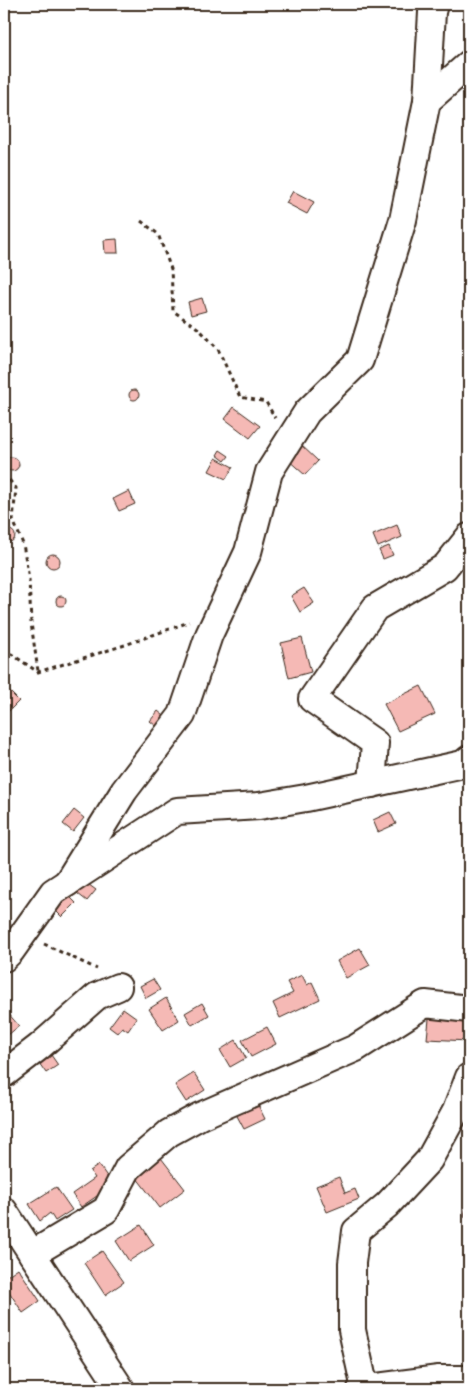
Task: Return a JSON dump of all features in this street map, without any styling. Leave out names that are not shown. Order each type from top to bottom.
[{"type":"street","points":[[67,883],[124,790],[182,715],[213,626],[248,552],[269,472],[307,412],[360,360],[403,220],[427,101],[434,4]]},
{"type":"street","points":[[427,101],[469,64]]},
{"type":"street","points":[[372,784],[375,743],[312,699],[375,608],[445,567],[469,537]]},
{"type":"street","points":[[4,958],[53,892],[176,811],[259,806],[306,798],[463,764],[469,759]]},
{"type":"street","points":[[4,1074],[39,1047],[97,996],[118,987]]},
{"type":"street","points":[[32,1254],[106,1210],[128,1168],[169,1133],[200,1116],[356,1048],[424,1004],[469,1009]]},
{"type":"street","points":[[364,1389],[352,1330],[352,1263],[356,1231],[387,1205],[429,1160],[456,1111],[469,1077]]},
{"type":"street","points":[[4,1211],[121,1389]]},
{"type":"street","points":[[361,1389],[439,1379],[469,1379]]},
{"type":"path","points":[[140,221],[158,234],[171,269],[173,312],[199,329],[218,349],[240,397],[266,402],[288,444]]},
{"type":"path","points":[[4,474],[16,488],[13,520],[23,544],[28,579],[30,623],[38,672]]},
{"type":"path","points":[[38,672],[126,645],[197,619],[213,626]]},
{"type":"path","points":[[4,649],[38,672]]},
{"type":"path","points":[[22,935],[76,958],[115,978],[118,987]]},
{"type":"building","points":[[293,191],[314,202],[307,214],[286,203]]},
{"type":"building","points":[[117,239],[118,253],[105,253],[104,240]]},
{"type":"building","points":[[202,298],[206,311],[191,315],[188,302]]},
{"type":"building","points":[[134,390],[139,395],[134,400],[129,395]]},
{"type":"building","points":[[234,407],[260,426],[250,438],[225,419]]},
{"type":"building","points":[[300,444],[318,461],[305,475],[287,459]]},
{"type":"building","points":[[220,450],[229,456],[225,461],[217,455]]},
{"type":"building","points":[[12,457],[17,459],[19,464],[17,469],[12,471],[7,469],[5,464],[7,459]]},
{"type":"building","points":[[216,458],[233,467],[226,479],[209,471]]},
{"type":"building","points":[[129,491],[135,504],[119,511],[113,499]]},
{"type":"building","points":[[397,525],[402,537],[378,547],[373,535]]},
{"type":"building","points":[[9,530],[15,536],[9,542],[3,536]]},
{"type":"building","points":[[389,546],[393,555],[383,559],[379,550]]},
{"type":"building","points":[[53,554],[58,556],[60,561],[58,566],[53,568],[48,566],[46,561],[48,556]]},
{"type":"building","points":[[304,588],[314,603],[300,612],[291,596]]},
{"type":"building","points":[[59,596],[63,596],[66,601],[65,605],[59,606],[56,603],[56,599]]},
{"type":"building","points":[[302,638],[311,672],[289,678],[281,643]]},
{"type":"building","points":[[421,686],[435,714],[398,731],[384,704]]},
{"type":"building","points":[[5,687],[19,701],[7,713],[4,710]]},
{"type":"building","points":[[158,711],[169,720],[161,730],[150,721]]},
{"type":"building","points":[[74,810],[84,818],[73,832],[63,824]]},
{"type":"building","points":[[390,812],[396,824],[378,832],[373,820]]},
{"type":"building","points":[[81,879],[96,890],[87,901],[73,890]]},
{"type":"building","points":[[68,895],[76,903],[62,917],[53,908]]},
{"type":"building","points":[[360,948],[370,965],[346,978],[337,961]]},
{"type":"building","points":[[302,975],[307,985],[312,982],[320,999],[280,1018],[273,1003],[293,993],[287,982]]},
{"type":"building","points":[[153,979],[160,990],[146,998],[140,986]]},
{"type":"building","points":[[166,998],[179,1020],[163,1030],[149,1009]]},
{"type":"building","points":[[202,1003],[209,1015],[192,1025],[185,1013]]},
{"type":"building","points":[[123,1008],[137,1018],[128,1031],[122,1027],[117,1033],[109,1027]]},
{"type":"building","points":[[7,1012],[19,1026],[8,1035],[4,1030],[4,1014]]},
{"type":"building","points":[[429,1019],[469,1021],[469,1041],[427,1039]]},
{"type":"building","points":[[267,1027],[276,1044],[251,1057],[242,1040]]},
{"type":"building","points":[[236,1040],[246,1058],[230,1067],[220,1050]]},
{"type":"building","points":[[51,1055],[58,1065],[46,1073],[39,1063]]},
{"type":"building","points":[[194,1073],[205,1090],[186,1102],[175,1085]]},
{"type":"building","points":[[257,1103],[265,1119],[244,1129],[236,1114]]},
{"type":"building","points":[[158,1154],[185,1189],[160,1208],[133,1173]]},
{"type":"building","points":[[99,1165],[113,1185],[81,1207],[72,1194],[95,1178],[90,1171]]},
{"type":"building","points":[[339,1177],[345,1193],[355,1189],[359,1199],[327,1212],[316,1186]]},
{"type":"building","points":[[469,1186],[469,1218],[464,1217]]},
{"type":"building","points":[[56,1187],[72,1210],[55,1221],[50,1213],[40,1221],[29,1204]]},
{"type":"building","points":[[141,1225],[154,1245],[129,1261],[116,1241]]},
{"type":"building","points":[[102,1251],[124,1282],[105,1295],[84,1263]]},
{"type":"building","points":[[18,1268],[40,1301],[23,1313],[4,1284],[4,1278]]}]
